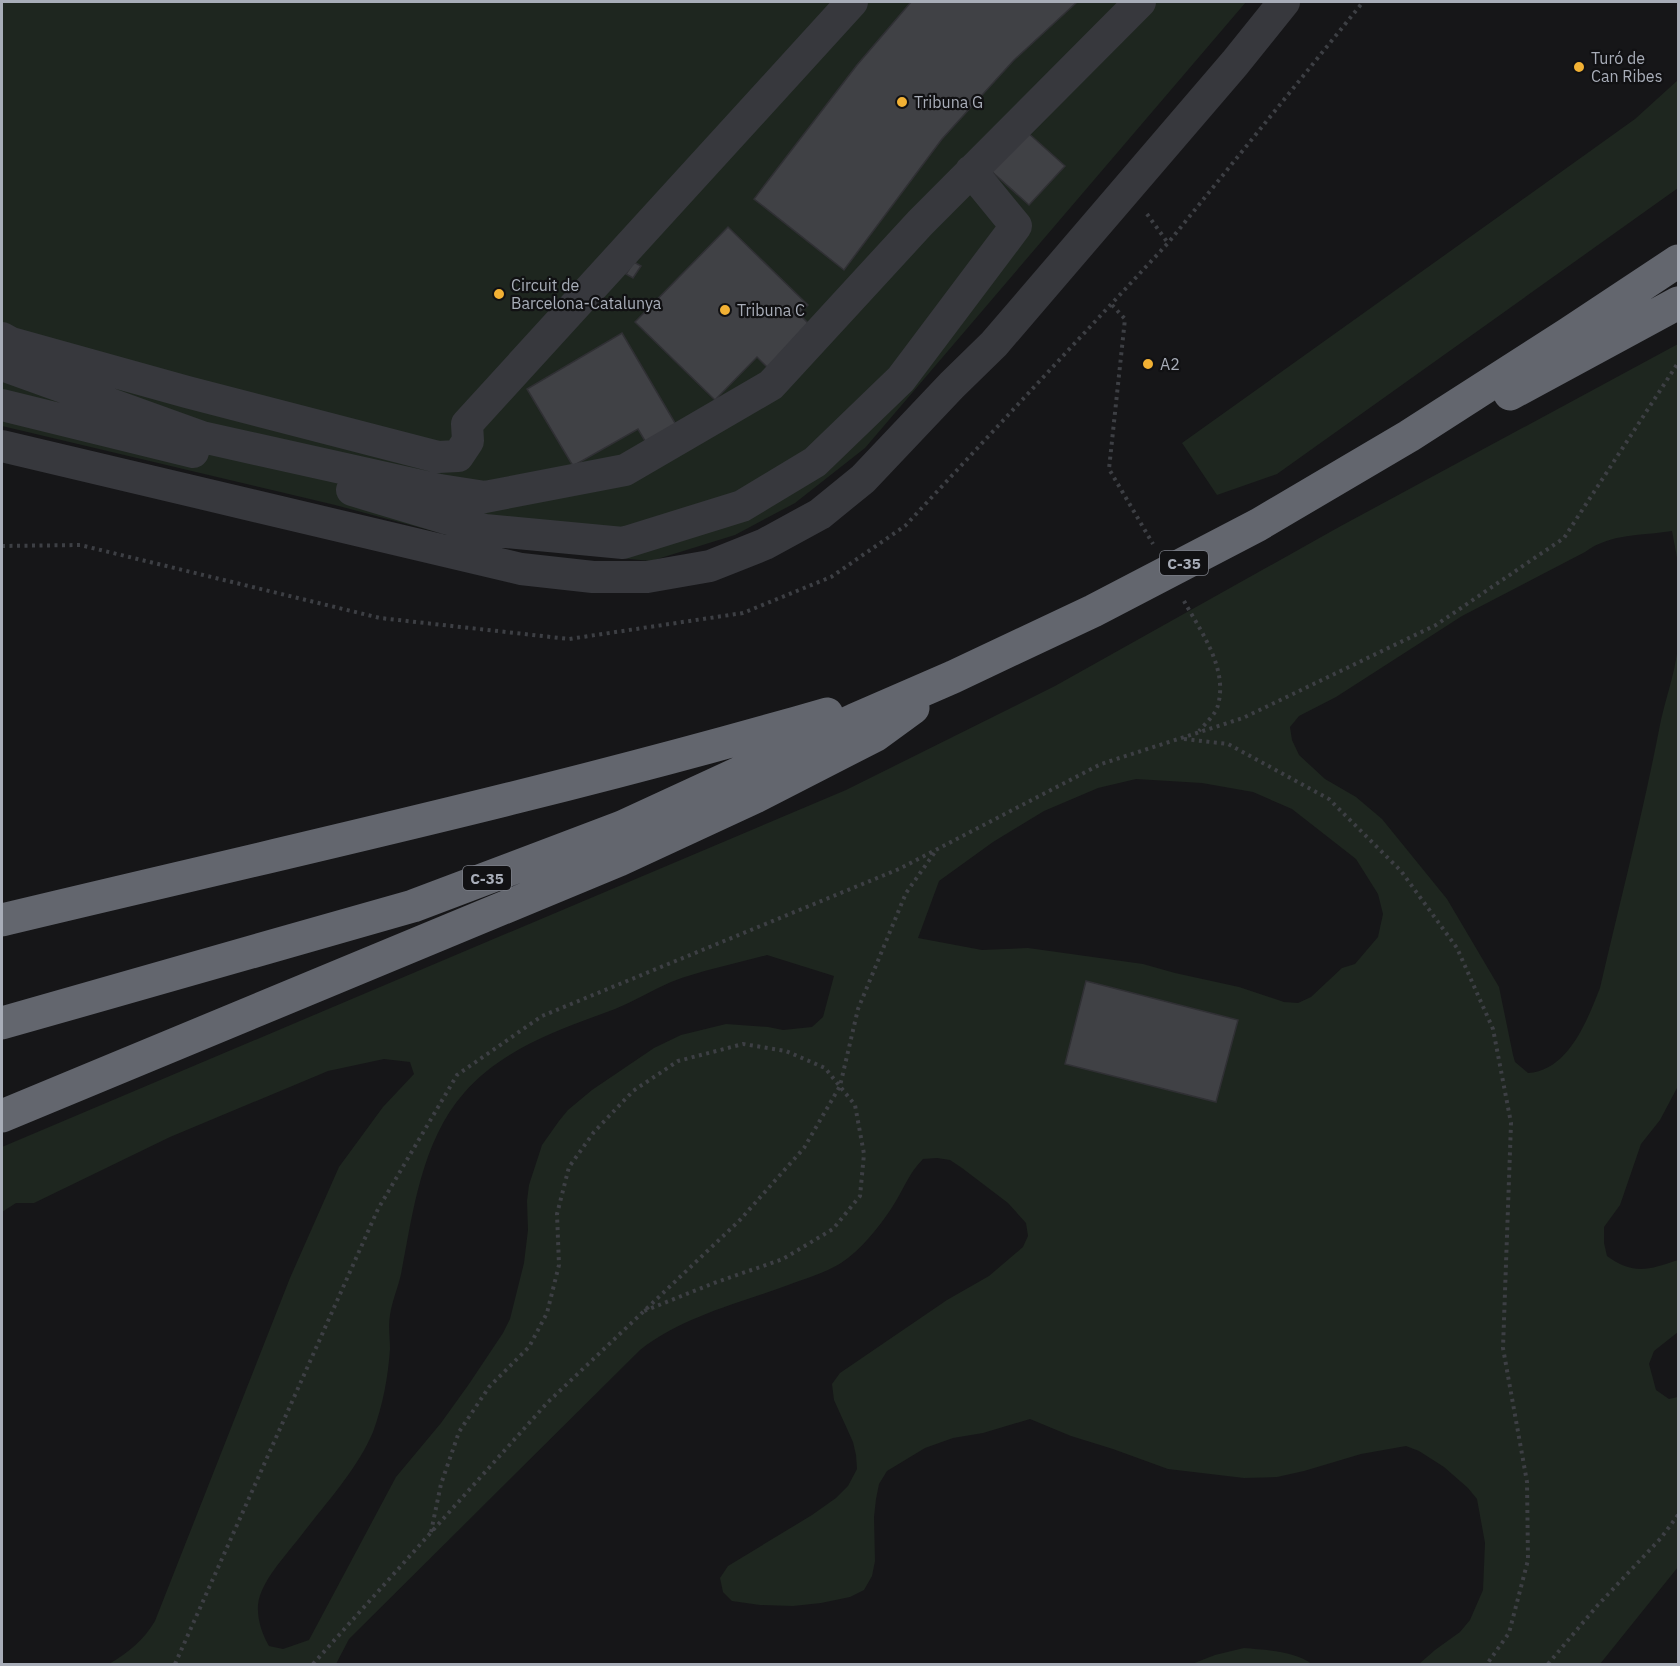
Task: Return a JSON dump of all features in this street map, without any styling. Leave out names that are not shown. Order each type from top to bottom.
[{"type":"highway","name":"C-35","points":[[2,1023],[412,906],[622,827],[953,677],[1093,611],[1247,530],[1409,436],[1678,261]]},
{"type":"highway","points":[[1409,436],[1496,401],[1678,303]]},
{"type":"highway","points":[[2,920],[743,739],[953,677]]},
{"type":"highway","points":[[2,1116],[619,860],[755,797],[876,735],[953,677]]},
{"type":"street","points":[[2,338],[11,343],[132,377],[332,430],[438,457],[458,456],[468,441],[467,424],[852,2]]},
{"type":"street","points":[[2,365],[202,437],[440,490],[484,497],[625,470],[771,386],[920,223],[1140,2]]},
{"type":"street","points":[[2,446],[521,569],[592,577],[646,577],[710,566],[765,544],[820,514],[863,479],[994,344],[1235,63],[1284,2]]},
{"type":"street","points":[[2,405],[348,489],[485,530],[623,543],[742,506],[815,462],[901,379],[1016,226],[971,171]]},
{"type":"path","points":[[2,546],[80,544],[380,618],[569,639],[743,613],[831,577],[905,526],[1168,243],[1363,2]]},
{"type":"path","points":[[1140,205],[1168,243]]},
{"type":"path","points":[[1112,305],[1125,319],[1109,469],[1122,488]]},
{"type":"path","points":[[175,1665],[378,1209],[457,1075],[542,1016],[899,869],[1101,764],[1243,718],[1436,625],[1564,538],[1678,363]]},
{"type":"path","points":[[1198,733],[1218,707],[1221,682],[1211,650]]},
{"type":"path","points":[[1180,739],[1228,744],[1329,799],[1401,871],[1457,948],[1493,1029],[1511,1123],[1503,1348],[1527,1482],[1528,1560],[1509,1633],[1487,1665]]},
{"type":"path","points":[[313,1665],[548,1402],[739,1221],[804,1148],[840,1086],[858,1009],[901,904],[906,893],[937,849]]},
{"type":"path","points":[[430,1533],[441,1484],[459,1432],[489,1387],[529,1347],[546,1313],[559,1265],[557,1214],[569,1167],[594,1132],[633,1091],[678,1061],[743,1044],[786,1051],[825,1068],[855,1104],[864,1154],[860,1196],[833,1229],[783,1258],[644,1311]]},
{"type":"path","points":[[1548,1665],[1597,1606],[1661,1538],[1678,1515]]},
{"type":"shaded area","name":"Circuit de Barcelona-Catalunya","points":[[2,2],[1246,2],[865,448],[795,503],[735,535],[651,561],[489,546],[335,505],[2,426]]},
{"type":"shaded area","points":[[1678,80],[1678,188],[1277,474],[1217,495],[1182,443],[1635,119]]},
{"type":"shaded area","points":[[1678,344],[1678,563],[1672,531],[1605,541],[1462,616],[1336,697],[1299,716],[1290,727],[1292,740],[1299,755],[1325,779],[1356,797],[1382,819],[1447,899],[1499,987],[1515,1062],[1528,1073],[1554,1064],[1565,1054],[1582,1029],[1600,988],[1678,646],[1678,1086],[1660,1120],[1641,1144],[1620,1205],[1604,1227],[1604,1243],[1607,1256],[1633,1268],[1650,1268],[1678,1260],[1678,1332],[1654,1351],[1649,1364],[1656,1390],[1669,1399],[1678,1397],[1678,1567],[1600,1664],[1419,1664],[1460,1632],[1470,1620],[1483,1590],[1485,1543],[1477,1499],[1444,1467],[1419,1451],[1406,1446],[1361,1454],[1277,1477],[1244,1478],[1168,1469],[1071,1436],[1030,1419],[983,1433],[953,1438],[925,1448],[887,1471],[879,1484],[876,1499],[875,1561],[872,1576],[864,1590],[850,1597],[793,1606],[732,1601],[723,1592],[720,1578],[728,1566],[836,1498],[848,1486],[857,1469],[853,1442],[834,1400],[832,1384],[840,1373],[947,1300],[989,1276],[1023,1247],[1028,1236],[1026,1223],[1008,1203],[950,1160],[937,1158],[923,1159],[875,1231],[841,1263],[815,1275],[696,1318],[640,1350],[349,1639],[336,1664],[109,1664],[135,1646],[155,1621],[290,1278],[339,1167],[383,1107],[414,1074],[410,1062],[384,1059],[328,1071],[170,1137],[34,1203],[16,1203],[2,1212],[2,1147],[846,790],[1055,686],[1339,527]],"holes":[[[1136,779],[1202,783],[1253,792],[1292,809],[1356,859],[1378,894],[1383,914],[1378,937],[1355,964],[1342,968],[1311,997],[1298,1003],[1284,1002],[1239,987],[1143,964],[1028,948],[982,950],[918,938],[939,881],[993,842],[1044,811],[1098,788]],[[767,955],[834,976],[823,1017],[812,1027],[783,1030],[726,1024],[681,1035],[654,1048],[592,1090],[568,1110],[542,1145],[529,1185],[528,1230],[524,1263],[510,1319],[503,1333],[441,1423],[396,1477],[309,1640],[283,1649],[269,1646],[258,1616],[258,1605],[264,1587],[358,1460],[377,1422],[388,1370],[390,1315],[401,1274],[415,1203],[428,1156],[449,1112],[479,1077],[496,1064],[534,1042],[622,1006],[671,982]]]},
{"type":"shaded area","points":[[1244,1648],[1289,1654],[1312,1664],[1192,1664],[1215,1655]]},
{"type":"building","name":"Tribuna G","points":[[911,2],[1077,2],[1014,60],[942,139],[844,270],[754,199],[857,65]]},
{"type":"building","points":[[1026,131],[1065,166],[1029,205],[990,170]]},
{"type":"building","name":"Tribuna C","points":[[728,227],[808,305],[799,314],[813,328],[771,371],[757,357],[715,400],[635,322]]},
{"type":"building","points":[[634,262],[641,266],[633,278],[626,274]]},
{"type":"building","points":[[622,333],[678,428],[648,446],[638,429],[573,466],[527,389]]},
{"type":"building","points":[[1086,981],[1238,1020],[1216,1102],[1065,1064]]},
{"type":"place","name":"Turó de Can Ribes","points":[[1579,67]]},
{"type":"place","name":"Tribuna G","points":[[902,102]]},
{"type":"place","name":"Circuit de Barcelona-Catalunya","points":[[499,294]]},
{"type":"place","name":"Tribuna C","points":[[725,310]]},
{"type":"place","name":"A2","points":[[1148,364]]}]
